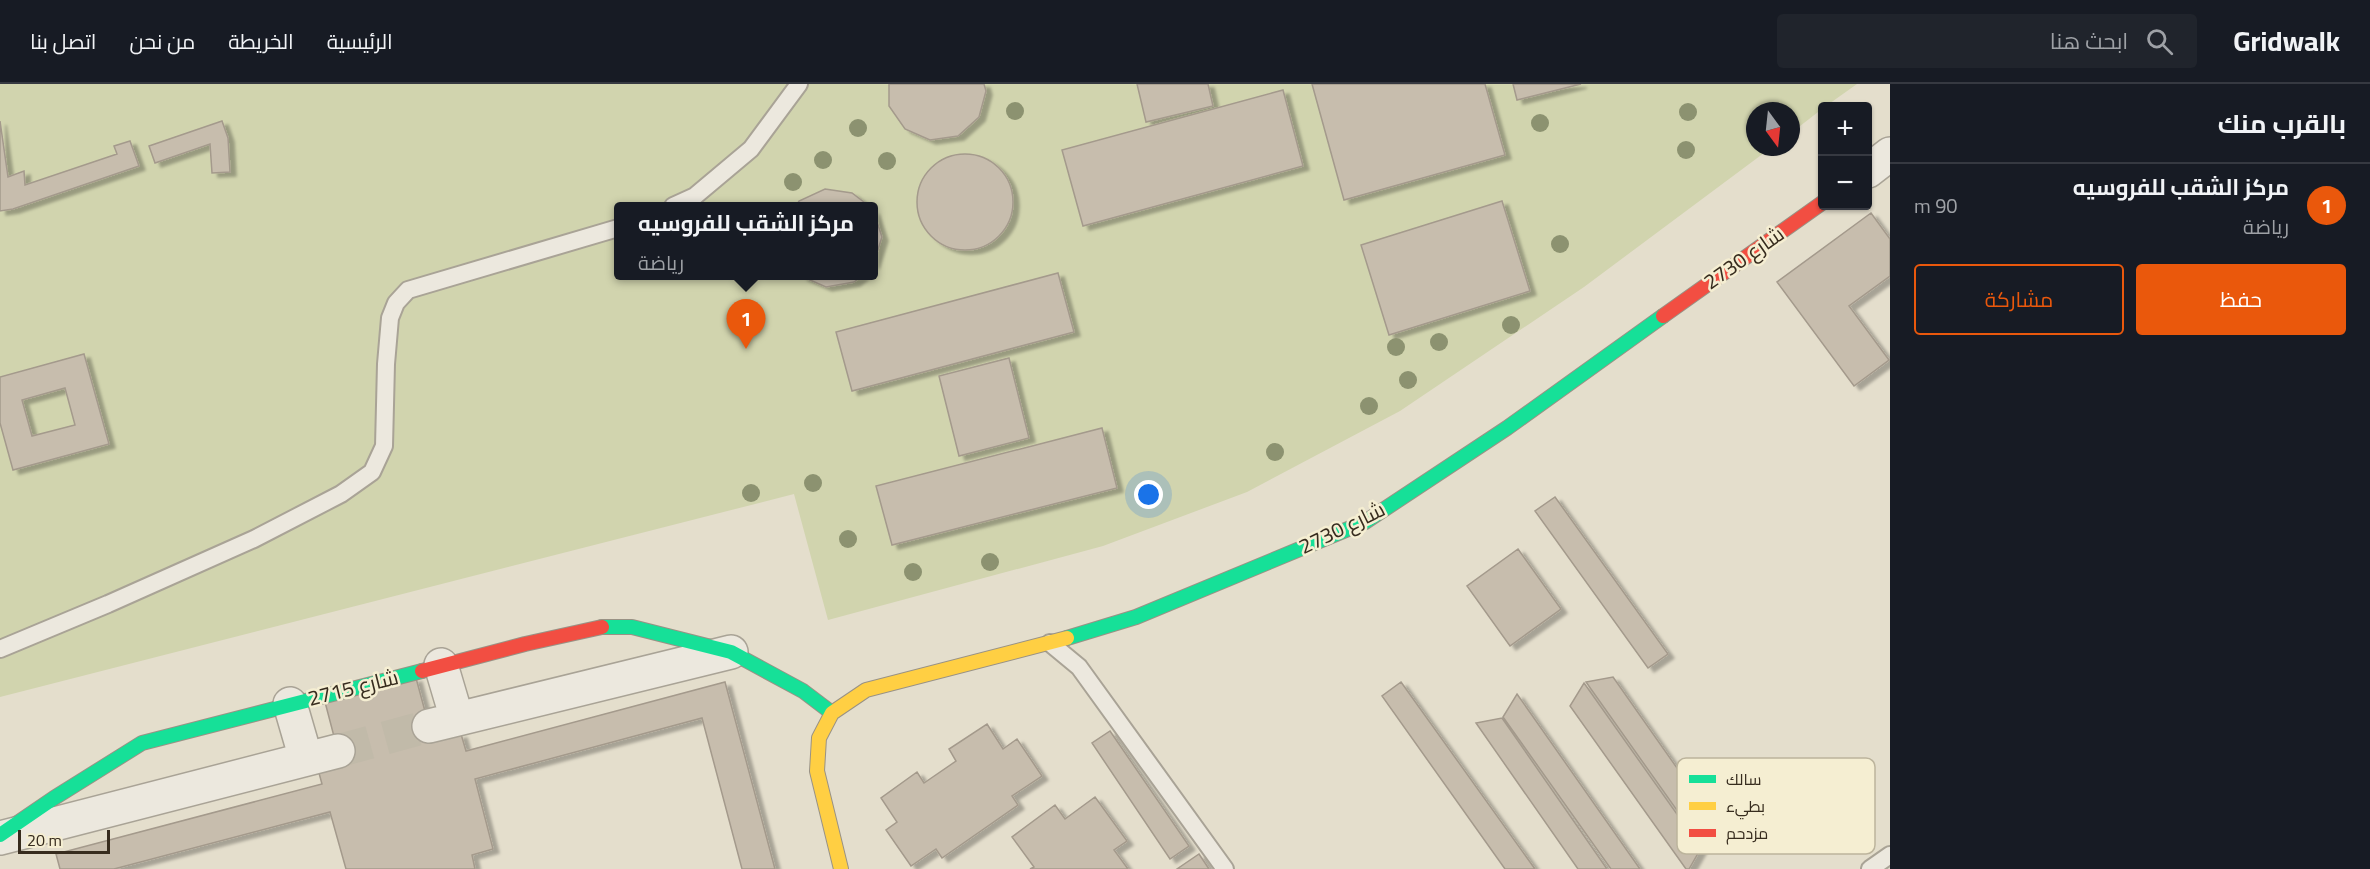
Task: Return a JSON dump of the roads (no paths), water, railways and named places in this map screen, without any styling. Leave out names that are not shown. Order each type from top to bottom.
[{"type":"street","points":[[1872,168],[1890,154]]},
{"type":"street","name":"شارع 2730","points":[[832,713],[866,690],[1050,643],[1136,617],[1365,522],[1507,428],[1818,206]]},
{"type":"street","name":"شارع 2715","points":[[0,836],[54,798],[142,743],[441,665],[566,634],[609,626],[632,627],[731,652],[803,691],[832,713]]},
{"type":"street","points":[[441,665],[443,723],[731,652]]},
{"type":"street","points":[[290,704],[306,759]]},
{"type":"street","points":[[832,713],[819,738],[817,771],[841,869]]},
{"type":"street","name":"شارع 2715","points":[[0,836],[338,751]]},
{"type":"lane","points":[[683,202],[695,196],[751,149],[799,84]]},
{"type":"lane","points":[[0,649],[254,539],[341,494],[372,472],[384,446],[386,364],[390,318],[396,303],[408,290],[614,229]]},
{"type":"lane","points":[[1050,643],[1079,667],[1225,869]]},
{"type":"lane","points":[[1870,869],[1890,855]]},
{"type":"tunnel","points":[[338,751],[429,726]]},
{"type":"place","name":"مركز الشقب للفروسيه","points":[[746,349]]}]
